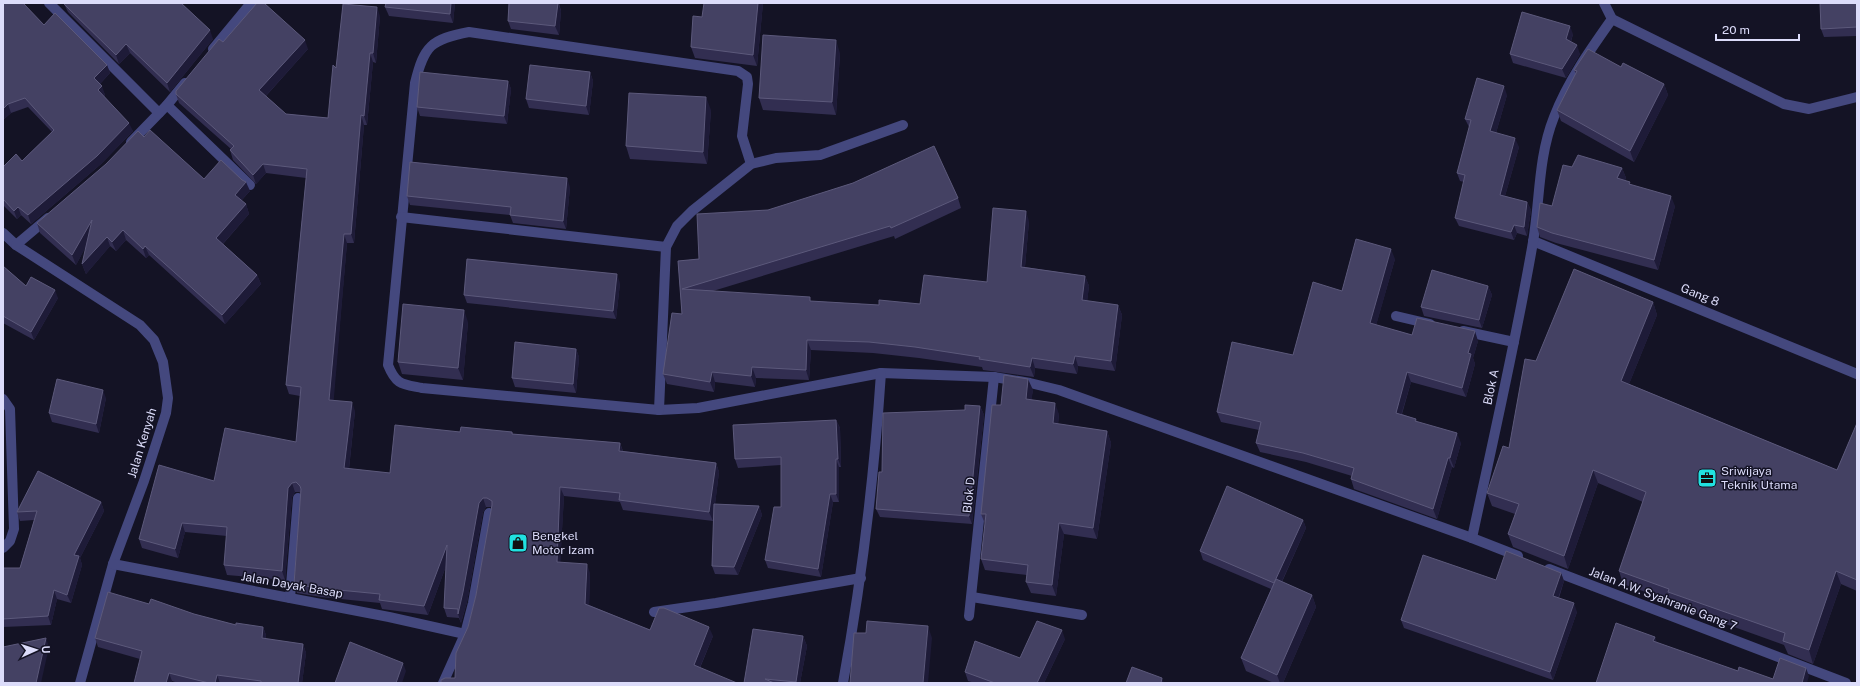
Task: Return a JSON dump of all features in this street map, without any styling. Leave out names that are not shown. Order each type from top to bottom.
[{"type":"street","points":[[49,3],[159,113]]},
{"type":"street","points":[[207,56],[251,3]]},
{"type":"street","points":[[1604,3],[1612,19],[1784,104],[1809,109],[1857,97]]},
{"type":"street","name":"Blok A","points":[[1472,538],[1514,342],[1533,241],[1544,150],[1553,118],[1583,59],[1612,19]]},
{"type":"street","name":"Jalan A.W. Syahranie Gang 7","points":[[751,164],[742,136],[748,84],[747,77],[738,71],[469,32],[446,36],[427,49],[418,69],[415,83],[388,365],[393,377],[398,382],[422,388],[659,410],[698,408],[881,373],[994,377],[1030,383],[1059,390],[1472,538],[1846,683]]},
{"type":"street","points":[[121,152],[167,105],[192,74]]},
{"type":"street","points":[[167,105],[250,185]]},
{"type":"street","points":[[659,410],[666,246],[677,226],[692,211],[751,164],[776,158],[820,155],[903,125]]},
{"type":"street","points":[[16,245],[58,209]]},
{"type":"street","points":[[401,217],[666,246]]},
{"type":"street","name":"Jalan Kenyah","points":[[3,233],[16,245],[140,325],[154,340],[163,362],[168,398],[166,413],[144,481],[113,564],[80,683]]},
{"type":"street","name":"Gang 8","points":[[1533,241],[1857,374]]},
{"type":"street","points":[[1396,316],[1441,326]]},
{"type":"street","points":[[1455,329],[1514,342]]},
{"type":"street","points":[[843,683],[861,578],[875,460],[881,373]]},
{"type":"street","name":"Blok D","points":[[970,616],[994,377]]},
{"type":"street","points":[[3,400],[10,409],[14,529],[10,541],[3,548]]},
{"type":"street","points":[[290,598],[298,498]]},
{"type":"street","points":[[443,683],[465,634],[473,603],[489,512]]},
{"type":"street","name":"Jalan Dayak Basap","points":[[113,564],[389,617],[465,634]]},
{"type":"street","points":[[654,612],[861,578]]},
{"type":"street","points":[[972,597],[1082,615]]},
{"type":"building","points":[[3,3],[23,3],[44,25],[55,13],[107,65],[94,78],[102,86],[98,90],[129,123],[97,156],[28,215],[18,207],[14,211],[3,199],[3,167],[16,154],[22,161],[54,130],[25,98],[8,104],[3,109]]},
{"type":"building","points":[[181,3],[210,30],[167,83],[126,44],[116,55],[64,4]]},
{"type":"building","points":[[257,3],[264,3],[305,40],[259,90],[286,114],[328,118],[333,65],[336,68],[343,4],[377,7],[373,53],[370,53],[364,116],[361,115],[351,234],[344,234],[329,400],[352,402],[344,468],[390,473],[395,425],[460,432],[461,427],[512,432],[512,434],[620,443],[619,451],[716,463],[709,512],[619,500],[620,493],[560,487],[557,562],[587,564],[585,604],[650,630],[659,608],[664,608],[709,627],[694,665],[737,683],[441,683],[441,680],[445,678],[455,678],[456,653],[468,627],[476,595],[492,505],[492,501],[487,498],[483,498],[479,503],[458,614],[458,609],[444,608],[447,545],[424,606],[379,600],[380,594],[318,588],[294,584],[301,489],[296,482],[292,483],[288,488],[282,571],[224,565],[227,527],[182,523],[175,549],[139,539],[159,465],[214,481],[225,428],[296,442],[301,387],[286,385],[307,169],[263,164],[253,175],[230,150],[234,146],[176,94],[176,91],[219,39],[223,42]]},
{"type":"building","points":[[386,3],[451,3],[450,14],[385,7]]},
{"type":"building","points":[[509,3],[558,3],[555,26],[508,21]]},
{"type":"building","points":[[704,3],[758,3],[753,55],[691,47],[693,16],[702,17]]},
{"type":"building","points":[[1820,3],[1857,3],[1857,27],[1821,29]]},
{"type":"building","points":[[1522,12],[1570,26],[1566,39],[1577,45],[1562,69],[1510,54]]},
{"type":"building","points":[[763,35],[836,40],[832,102],[759,98]]},
{"type":"building","points":[[1588,49],[1621,67],[1623,63],[1664,84],[1630,151],[1557,110],[1577,71],[1574,70]]},
{"type":"building","points":[[530,65],[590,72],[586,106],[526,99]]},
{"type":"building","points":[[420,72],[508,81],[504,116],[417,107]]},
{"type":"building","points":[[1477,78],[1504,86],[1490,131],[1515,138],[1500,195],[1527,202],[1524,227],[1514,225],[1511,232],[1455,218],[1465,175],[1457,173],[1471,120],[1465,119]]},
{"type":"building","points":[[629,93],[706,97],[703,152],[626,146]]},
{"type":"building","points":[[150,130],[204,179],[221,160],[246,182],[235,195],[246,204],[216,238],[257,275],[222,315],[145,246],[143,249],[123,230],[112,242],[107,237],[82,264],[92,220],[72,255],[37,223],[106,164],[138,131],[144,137]]},
{"type":"building","points":[[934,146],[958,198],[891,228],[890,226],[682,289],[810,297],[810,301],[879,305],[879,300],[920,304],[924,275],[987,282],[993,208],[1026,211],[1021,267],[1085,276],[1082,300],[1118,305],[1111,361],[1075,356],[1073,364],[1032,358],[1030,367],[979,359],[980,357],[915,347],[869,342],[807,340],[806,370],[752,367],[751,376],[712,372],[710,382],[663,374],[672,313],[682,314],[678,261],[699,259],[697,214],[768,210],[853,183]]},
{"type":"building","points":[[1578,155],[1622,168],[1617,178],[1630,182],[1629,184],[1671,196],[1654,260],[1552,233],[1537,227],[1540,203],[1552,206],[1563,165],[1572,167]]},
{"type":"building","points":[[410,162],[567,178],[563,221],[510,215],[511,207],[407,196]]},
{"type":"building","points":[[1356,239],[1391,249],[1370,323],[1412,335],[1417,318],[1475,331],[1468,353],[1471,354],[1462,388],[1407,372],[1396,413],[1416,419],[1415,421],[1457,433],[1433,509],[1351,479],[1354,468],[1303,453],[1256,443],[1261,422],[1217,412],[1232,342],[1293,355],[1313,282],[1342,291]]},
{"type":"building","points":[[467,259],[617,274],[613,311],[464,295]]},
{"type":"building","points":[[3,266],[26,286],[31,277],[55,290],[31,332],[3,316]]},
{"type":"building","points":[[1574,269],[1653,302],[1621,381],[1837,470],[1857,423],[1857,580],[1836,571],[1809,650],[1783,641],[1785,633],[1668,592],[1669,589],[1619,571],[1646,492],[1593,470],[1564,556],[1508,534],[1519,504],[1487,493],[1503,446],[1509,448],[1525,359],[1536,361]]},
{"type":"building","points":[[1432,270],[1488,286],[1479,320],[1421,307]]},
{"type":"building","points":[[403,304],[464,310],[458,368],[398,362]]},
{"type":"building","points":[[515,342],[576,349],[573,384],[512,378]]},
{"type":"building","points":[[1004,375],[1028,379],[1026,399],[1055,403],[1053,423],[1107,431],[1093,528],[1059,523],[1052,585],[1026,582],[1028,565],[981,559],[986,514],[981,514],[992,405],[1001,405]]},
{"type":"building","points":[[57,379],[103,390],[96,424],[49,413]]},
{"type":"building","points":[[965,405],[980,406],[969,516],[876,509],[879,472],[882,472],[883,413],[965,410]]},
{"type":"building","points":[[836,420],[838,459],[836,459],[836,494],[830,494],[818,569],[765,560],[774,507],[781,507],[781,457],[735,459],[733,425]]},
{"type":"building","points":[[38,471],[101,502],[74,555],[79,556],[67,595],[54,590],[48,616],[3,619],[3,568],[20,568],[37,511],[17,512]]},
{"type":"building","points":[[1227,486],[1303,520],[1274,583],[1200,551]]},
{"type":"building","points":[[714,504],[759,506],[734,567],[712,566]]},
{"type":"building","points":[[1506,551],[1561,573],[1553,596],[1574,603],[1550,672],[1401,620],[1423,555],[1496,580]]},
{"type":"building","points":[[1276,579],[1312,595],[1277,675],[1241,658]]},
{"type":"building","points":[[108,592],[149,604],[151,599],[194,614],[236,625],[236,623],[263,627],[262,638],[303,644],[298,683],[261,683],[261,681],[217,675],[215,683],[209,683],[169,673],[166,683],[134,683],[142,651],[95,638]]},
{"type":"building","points":[[867,621],[928,626],[923,683],[850,683],[854,633],[866,633]]},
{"type":"building","points":[[1037,621],[1062,630],[1037,683],[995,683],[965,672],[975,641],[1020,658]]},
{"type":"building","points":[[1616,623],[1655,637],[1653,641],[1738,671],[1739,667],[1773,679],[1780,658],[1806,668],[1802,683],[1596,683]]},
{"type":"building","points":[[753,629],[803,636],[796,682],[765,679],[774,683],[744,683]]},
{"type":"building","points":[[46,638],[36,683],[3,683],[3,647]]},
{"type":"building","points":[[350,642],[403,663],[396,683],[335,683]]},
{"type":"building","points":[[1132,667],[1162,678],[1161,683],[1126,683]]},
{"type":"place","name":"Sriwijaya Teknik Utama","points":[[1707,478]]},
{"type":"place","name":"Bengkel Motor Izam","points":[[518,543]]}]
